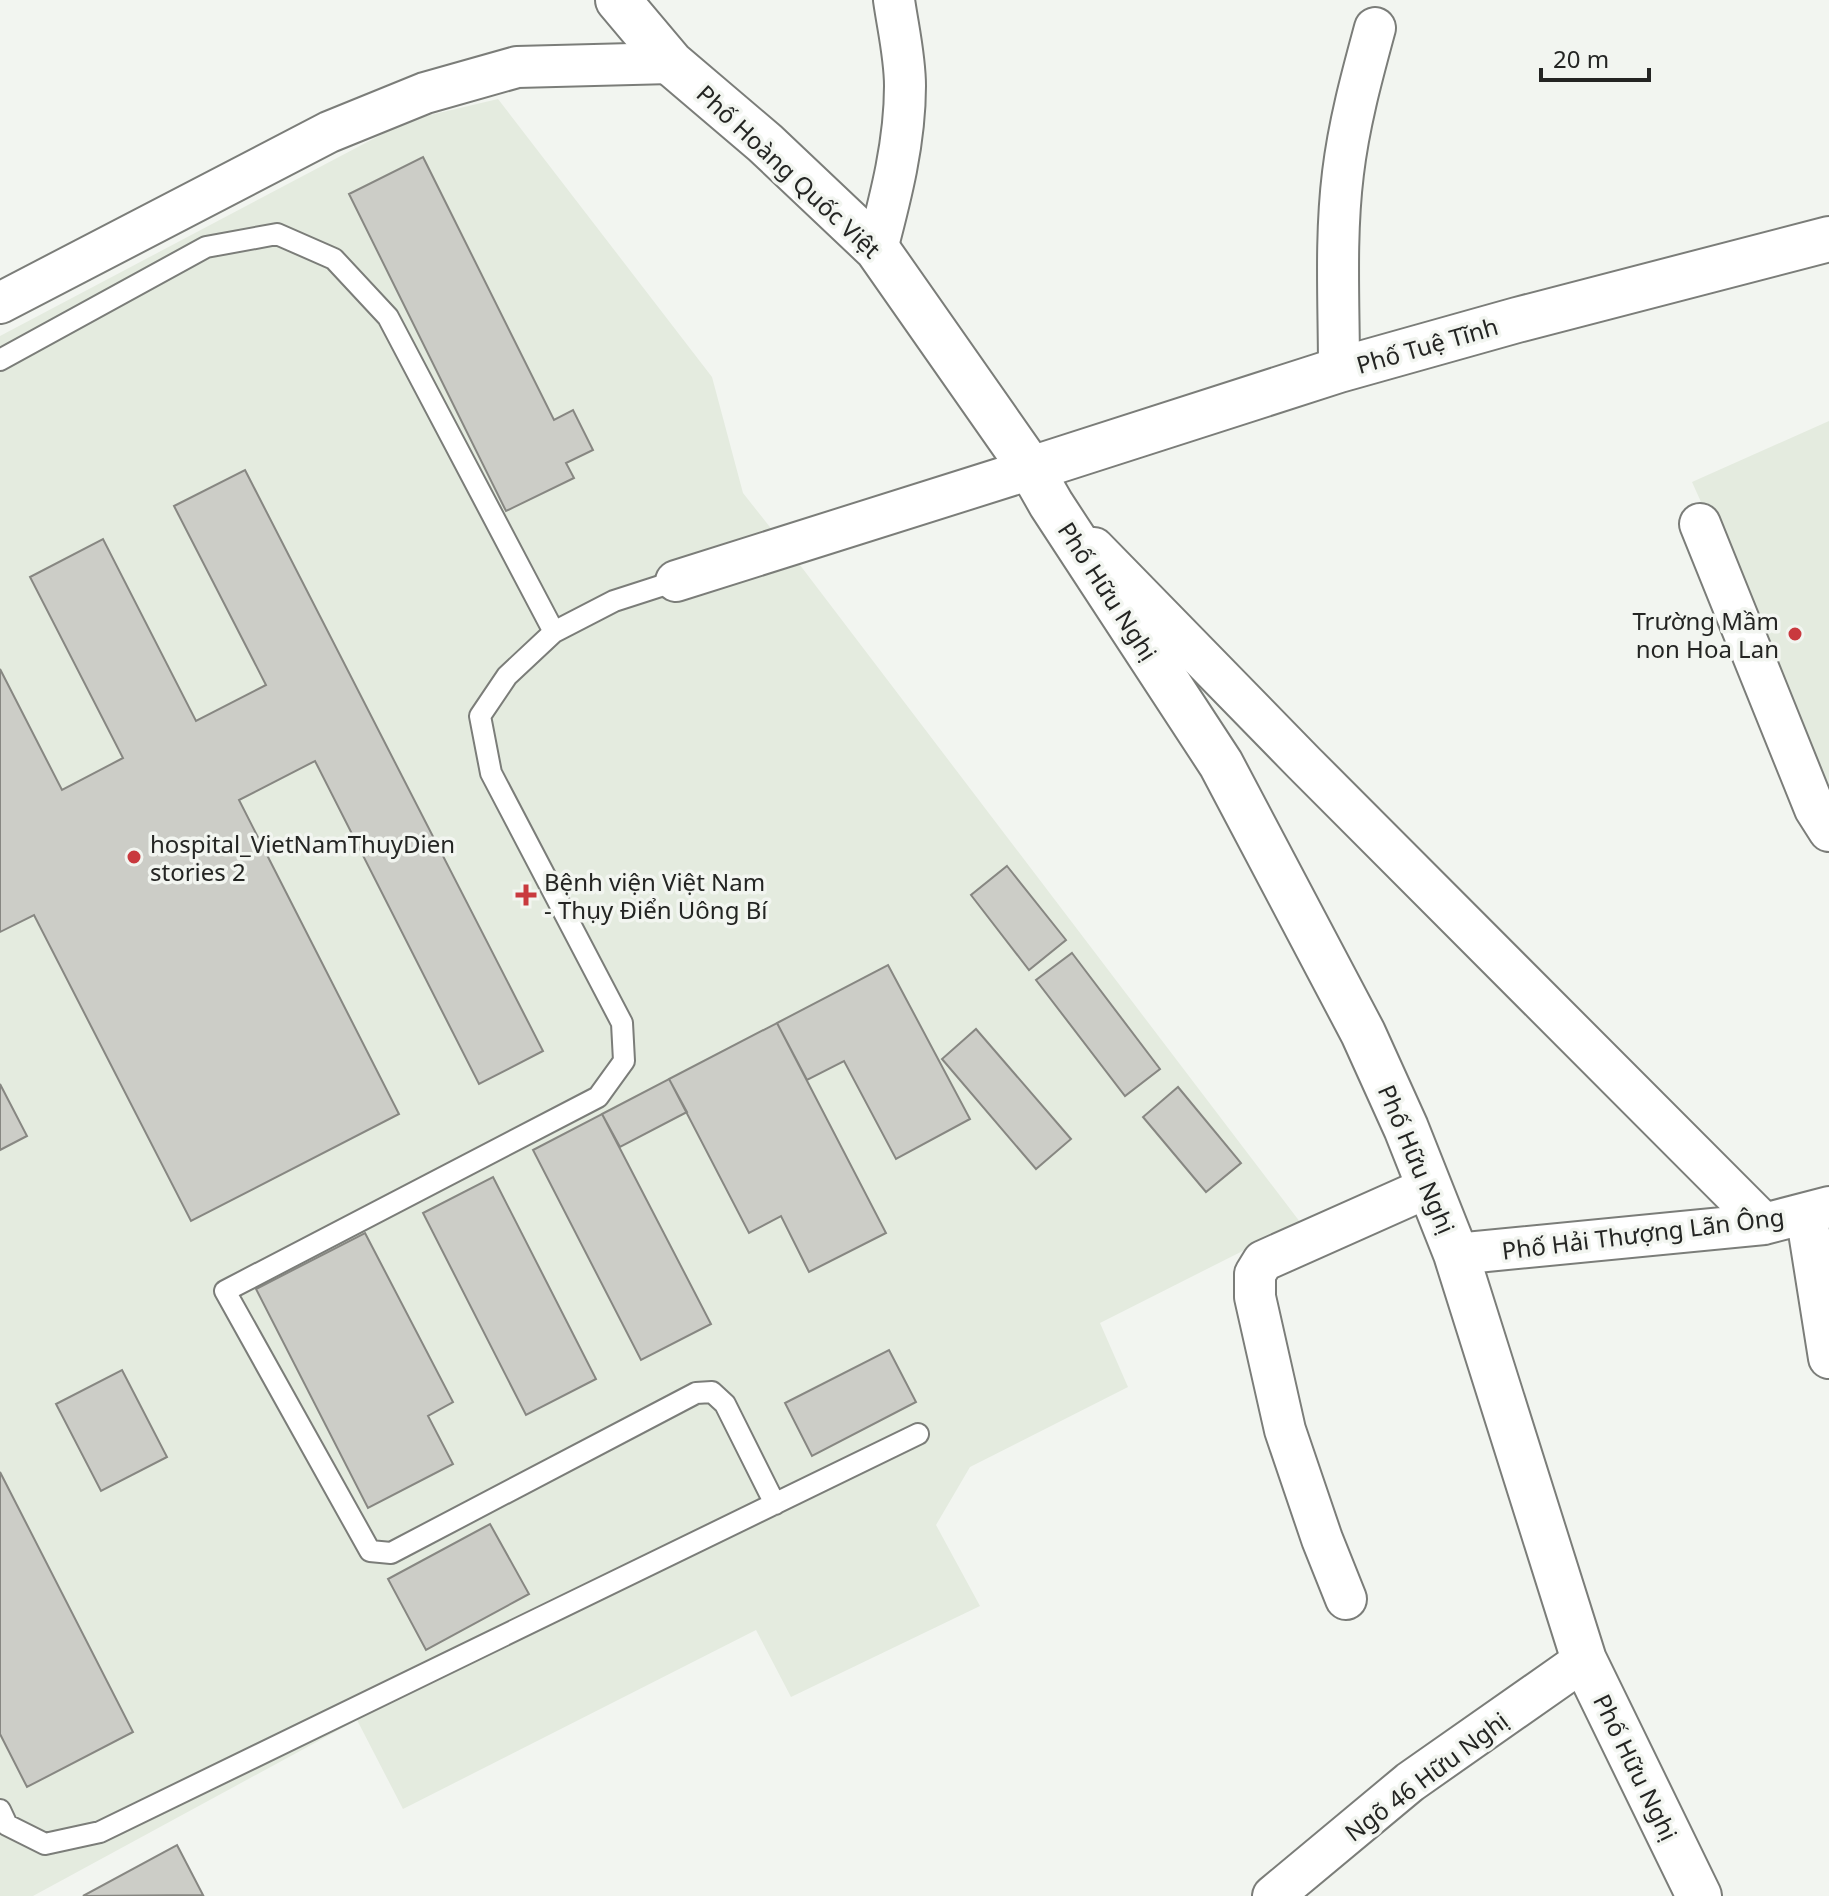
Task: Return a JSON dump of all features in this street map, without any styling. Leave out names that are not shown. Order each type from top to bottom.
[{"type":"main road","name":"Phố Hoàng Quốc Việt","points":[[618,0],[671,63],[765,143],[877,249],[1041,486]]},
{"type":"main road","name":"Phố Tuệ Tĩnh","points":[[1041,486],[1339,370],[1829,239]]},
{"type":"main road","name":"Phố Hữu Nghị","points":[[1041,486],[1221,764],[1363,1033],[1406,1128],[1456,1254],[1584,1660],[1699,1896]]},
{"type":"street","points":[[877,249],[893,191],[902,138],[905,84],[894,0]]},
{"type":"street","points":[[1339,370],[1338,234],[1343,173],[1352,115],[1375,28]]},
{"type":"street","points":[[0,303],[329,132],[425,93],[517,67],[671,63]]},
{"type":"street","points":[[676,581],[1041,486],[1281,741],[1764,1224]]},
{"type":"street","points":[[1700,524],[1815,809],[1829,831]]},
{"type":"street","points":[[1346,1599],[1285,1430],[1255,1297],[1255,1274],[1263,1261],[1429,1187]]},
{"type":"street","points":[[1818,1210],[1829,1358]]},
{"type":"street","name":"Phố Hải Thượng Lãn Ông","points":[[1456,1254],[1764,1224],[1818,1210]]},
{"type":"street","name":"Ngõ 46 Hữu Nghị","points":[[1273,1896],[1410,1782],[1584,1660]]},
{"type":"lane","points":[[0,360],[206,247],[277,234],[334,259],[388,317],[554,632]]},
{"type":"lane","points":[[676,581],[614,601],[554,632],[507,676],[480,716],[491,773],[622,1023],[624,1061],[598,1097],[225,1291],[370,1551],[391,1553],[696,1393],[712,1392],[725,1404],[775,1504]]},
{"type":"lane","points":[[0,1810],[7,1825],[45,1844],[100,1832],[918,1434]]},
{"type":"shaded area","name":"Bệnh viện Việt Nam - Thụy Điển Uông Bí","points":[[498,99],[712,377],[743,493],[1300,1222],[1100,1323],[1128,1387],[970,1467],[936,1525],[980,1606],[791,1697],[756,1630],[403,1809],[357,1720],[33,1896],[0,1896],[0,336],[409,120]]},
{"type":"shaded area","name":"Trường Mầm non Hoa Lan","points":[[1829,421],[1829,786],[1692,482]]},
{"type":"building","points":[[423,157],[554,420],[573,410],[593,450],[566,463],[574,478],[506,511],[349,194]]},
{"type":"building","name":"hospital_VietNamThuyDien stories 2","points":[[245,470],[543,1051],[479,1084],[315,761],[239,800],[399,1114],[191,1221],[34,915],[0,932],[0,669],[62,790],[123,758],[30,577],[103,539],[196,721],[266,685],[174,506]]},
{"type":"building","points":[[1007,866],[1066,940],[1029,970],[971,895]]},
{"type":"building","points":[[1072,953],[1160,1069],[1125,1096],[1036,980]]},
{"type":"building","points":[[888,965],[970,1119],[896,1159],[844,1061],[807,1080],[777,1023]]},
{"type":"building","points":[[777,1023],[886,1233],[809,1272],[781,1216],[749,1233],[669,1079]]},
{"type":"building","points":[[976,1029],[1071,1139],[1036,1169],[942,1059]]},
{"type":"building","points":[[669,1079],[687,1112],[620,1147],[602,1114]]},
{"type":"building","points":[[0,1084],[27,1136],[0,1150]]},
{"type":"building","points":[[1178,1087],[1241,1163],[1206,1192],[1143,1117]]},
{"type":"building","points":[[602,1114],[711,1324],[641,1360],[533,1150]]},
{"type":"building","points":[[493,1177],[596,1379],[526,1415],[423,1213]]},
{"type":"building","points":[[365,1233],[453,1402],[428,1416],[453,1464],[368,1508],[256,1289]]},
{"type":"building","points":[[889,1350],[916,1402],[812,1456],[785,1403]]},
{"type":"building","points":[[122,1370],[167,1457],[101,1491],[56,1404]]},
{"type":"building","points":[[0,1472],[133,1732],[27,1787],[0,1734]]},
{"type":"building","points":[[490,1524],[529,1594],[426,1650],[388,1579]]},
{"type":"building","points":[[177,1845],[203,1895],[83,1896]]},
{"type":"place","name":"Trường Mầm non Hoa Lan","points":[[1795,634]]},
{"type":"place","name":"hospital_VietNamThuyDien stories 2","points":[[134,857]]},
{"type":"place","name":"Bệnh viện Việt Nam - Thụy Điển Uông Bí","points":[[526,895]]}]
